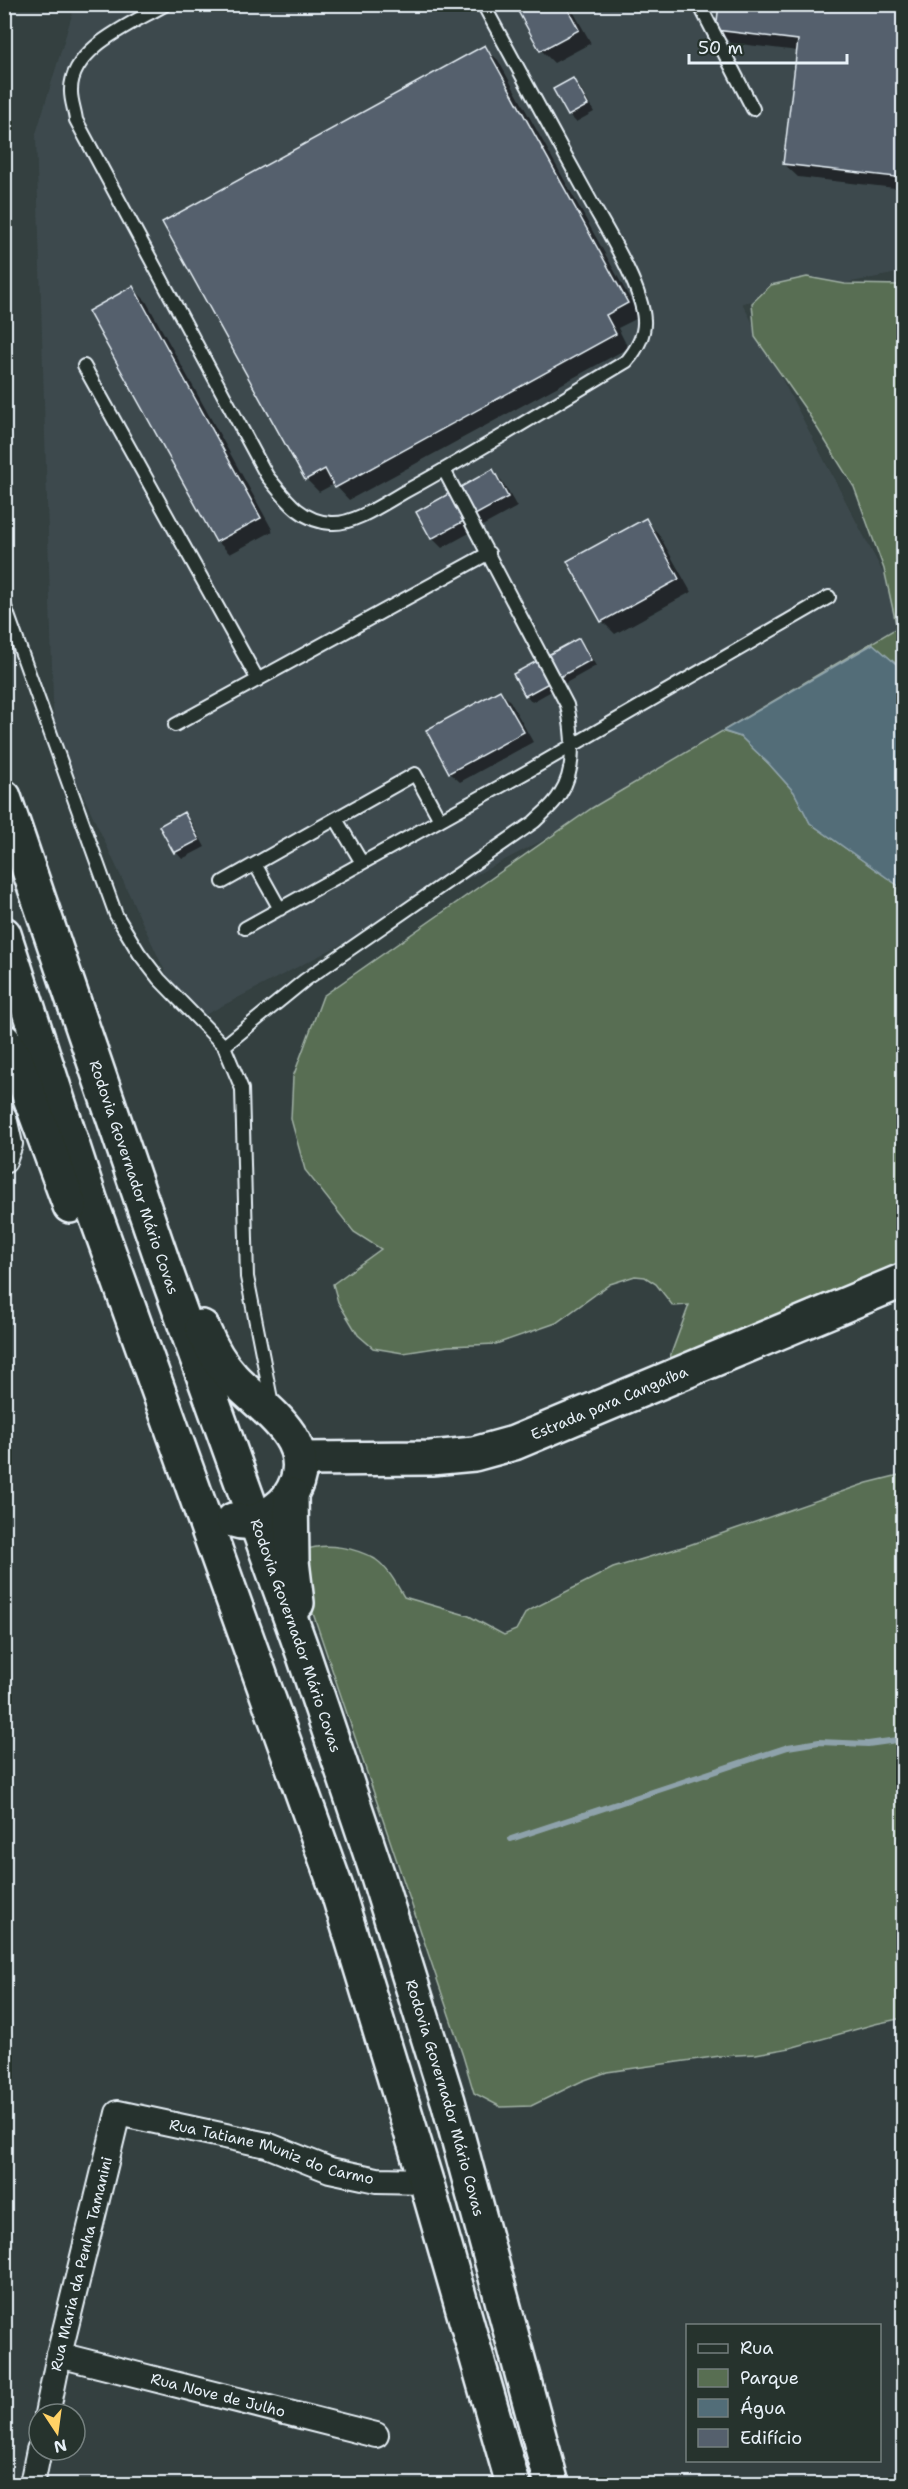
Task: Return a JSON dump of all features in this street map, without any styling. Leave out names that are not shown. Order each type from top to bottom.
[{"type":"main road","name":"Rodovia Governador Mário Covas","points":[[4,796],[254,1522],[303,1653],[377,1873],[448,2102],[552,2484]]},
{"type":"main road","points":[[4,934],[91,1202],[338,1893],[426,2181],[513,2484]]},
{"type":"main road","points":[[63,967],[96,1006],[197,1316],[211,1349],[232,1377],[288,1432],[301,1459],[300,1470],[291,1495],[292,1561],[303,1653]]},
{"type":"main road","points":[[4,1041],[15,1057],[142,1399],[174,1434]]},
{"type":"main road","name":"Estrada para Cangaíba","points":[[301,1459],[431,1458],[474,1454],[514,1443],[903,1280]]},
{"type":"main road","points":[[127,1301],[152,1324],[214,1498],[222,1513],[242,1523],[254,1522],[278,1508],[291,1495]]},
{"type":"street","points":[[4,1117],[10,1144],[4,1161]]},
{"type":"street","name":"Rua Tatiane Muniz do Carmo","points":[[118,2113],[267,2145],[330,2170],[377,2180],[426,2181]]},
{"type":"street","name":"Rua Maria da Penha Tamanini","points":[[49,2402],[118,2113]]},
{"type":"street","name":"Rua Nove de Julho","points":[[59,2355],[376,2435]]},
{"type":"street","points":[[32,2484],[37,2462]]},
{"type":"lane","points":[[166,4],[92,48],[75,69],[71,91],[76,120],[267,476],[292,507],[311,520],[333,524],[359,516],[444,470],[627,361],[636,350],[641,338],[644,322],[642,306],[634,285],[483,4]]},
{"type":"lane","points":[[699,4],[753,109]]},
{"type":"lane","points":[[84,366],[258,680]]},
{"type":"lane","points":[[224,1046],[305,980],[534,822],[560,795],[570,772],[572,746],[567,705],[444,470]]},
{"type":"lane","points":[[174,725],[489,553]]},
{"type":"lane","points":[[245,928],[572,746],[829,597]]},
{"type":"lane","points":[[4,604],[116,915],[139,953],[159,979],[224,1046],[243,1089],[247,1277],[276,1419]]},
{"type":"lane","points":[[223,882],[415,774],[440,820]]},
{"type":"lane","points":[[336,819],[362,864]]},
{"type":"lane","points":[[255,864],[280,909]]},
{"type":"shaded area","points":[[75,5],[903,5],[903,272],[742,303],[903,611],[903,654],[189,1023],[54,732],[36,134]]},
{"type":"green space","points":[[807,277],[845,284],[903,285],[903,670],[873,644],[724,732],[741,737],[769,764],[794,792],[810,823],[903,889],[903,1300],[653,1403],[689,1305],[673,1306],[656,1284],[645,1277],[635,1276],[610,1284],[556,1323],[496,1344],[448,1346],[403,1353],[373,1348],[358,1335],[338,1302],[333,1284],[381,1249],[354,1232],[305,1170],[291,1119],[293,1077],[323,996],[592,808],[897,628],[884,569],[854,487],[806,410],[755,337],[752,303],[771,285]]},
{"type":"green space","points":[[903,1474],[903,2018],[790,2048],[607,2072],[582,2081],[531,2106],[501,2107],[474,2093],[299,1572],[305,1550],[331,1546],[368,1555],[384,1567],[404,1597],[469,1616],[504,1635],[516,1630],[526,1612],[613,1568],[689,1545],[867,1483]]},
{"type":"water","points":[[873,644],[903,670],[903,889],[810,823],[794,792],[769,764],[741,737],[723,731]]},
{"type":"building","points":[[514,4],[565,4],[579,30],[540,51]]},
{"type":"building","points":[[719,4],[904,4],[904,178],[783,164],[798,40],[716,30]]},
{"type":"building","points":[[485,45],[628,303],[606,315],[616,334],[335,488],[325,469],[305,480],[162,222]]},
{"type":"building","points":[[573,78],[588,105],[568,116],[553,89]]},
{"type":"building","points":[[133,286],[261,518],[216,542],[88,311]]},
{"type":"building","points":[[493,469],[508,497],[431,539],[416,512]]},
{"type":"building","points":[[646,518],[679,579],[601,622],[567,561]]},
{"type":"building","points":[[579,638],[591,660],[525,696],[513,674]]},
{"type":"building","points":[[500,690],[524,732],[449,773],[426,730]]},
{"type":"building","points":[[184,812],[199,840],[174,853],[159,826]]},
{"type":"waterway","points":[[511,1839],[788,1747],[819,1742],[868,1744],[904,1739]]}]
